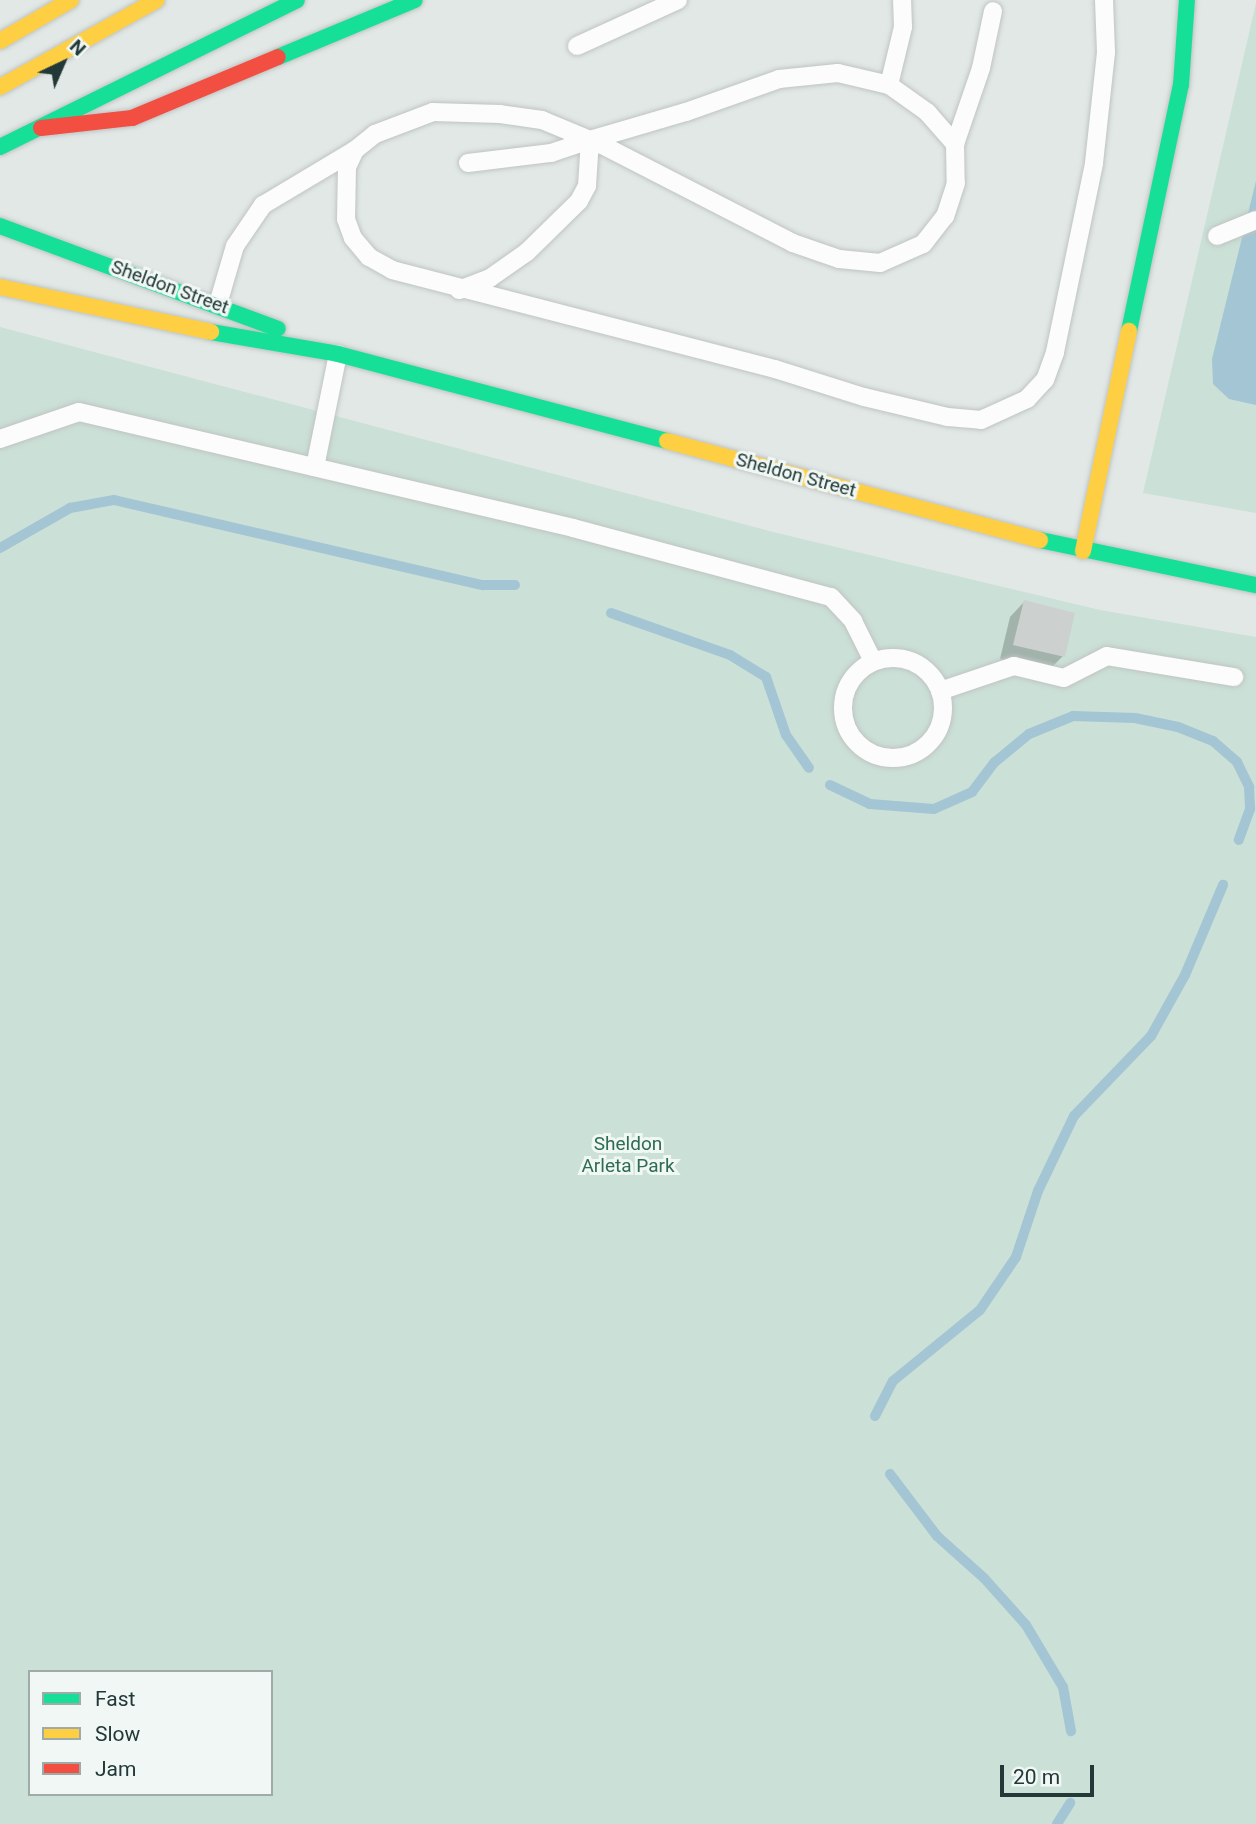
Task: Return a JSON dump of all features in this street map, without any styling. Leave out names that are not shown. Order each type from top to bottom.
[{"type":"main road","points":[[0,41],[71,0]]},
{"type":"main road","points":[[0,87],[157,0]]},
{"type":"main road","points":[[3,146],[297,0]]},
{"type":"main road","points":[[41,128],[132,118],[415,0]]},
{"type":"main road","points":[[1083,551],[1181,85],[1187,0]]},
{"type":"main road","name":"Sheldon Street","points":[[0,226],[218,304],[338,354]]},
{"type":"main road","name":"Sheldon Street","points":[[0,287],[237,338],[338,354],[1083,551],[1256,586]]},
{"type":"lane","points":[[577,46],[678,0]]},
{"type":"lane","points":[[889,85],[903,27],[902,0]]},
{"type":"lane","points":[[355,150],[347,167],[345,194],[353,238],[369,257],[392,270],[459,290],[948,417],[981,420],[1003,413],[1027,399],[1045,380],[1063,318],[1094,163],[1106,52],[1104,0]]},
{"type":"lane","points":[[218,304],[235,246],[263,205],[402,122],[452,111],[542,120],[590,140],[793,243],[839,259],[880,263],[923,244],[945,216],[956,183],[955,144],[981,68],[993,11]]},
{"type":"lane","points":[[468,163],[505,162],[590,140],[779,79],[838,73],[889,85],[927,112],[955,144]]},
{"type":"lane","points":[[459,290],[490,278],[527,252],[579,201],[586,186],[590,140]]},
{"type":"lane","points":[[1217,236],[1256,220]]},
{"type":"lane","points":[[314,467],[338,354]]},
{"type":"lane","points":[[0,439],[79,412],[573,528],[831,597],[853,621],[873,662]]},
{"type":"lane","points":[[940,691],[1014,666],[1064,678],[1107,656],[1234,677]]},
{"type":"lane","points":[[906,660],[921,667],[940,691],[943,710],[931,741],[902,757],[871,753],[857,744],[843,714],[849,683],[873,662],[906,660]]},
{"type":"green space","points":[[1256,3],[1256,513],[1143,493]]},
{"type":"green space","name":"Sheldon Arleta Park","points":[[0,327],[773,532],[1100,610],[1256,637],[1256,1824],[0,1824]]},
{"type":"water","points":[[1256,181],[1256,405],[1229,399],[1213,384],[1212,359]]},
{"type":"building","points":[[1024,600],[1075,613],[1065,657],[1013,645]]},
{"type":"waterway","points":[[0,548],[70,508],[114,500],[483,585],[515,585]]},
{"type":"waterway","points":[[611,613],[730,655],[766,677],[786,735],[809,768]]},
{"type":"waterway","points":[[830,785],[870,804],[934,809],[972,792],[995,762],[1029,734],[1073,716],[1135,718],[1178,727],[1213,741],[1237,762],[1249,787],[1250,809],[1239,840]]},
{"type":"waterway","points":[[875,1416],[893,1381],[980,1310],[1016,1257],[1038,1191],[1074,1116],[1151,1036],[1185,975],[1223,885]]},
{"type":"waterway","points":[[890,1474],[937,1536],[984,1578],[1026,1625],[1063,1687],[1071,1731]]},
{"type":"waterway","points":[[1057,1824],[1070,1803]]},
{"type":"traffic: fast","points":[[0,147],[297,0]]},
{"type":"traffic: fast","points":[[278,57],[415,0]]},
{"type":"traffic: fast","points":[[1129,331],[1181,85],[1187,0]]},
{"type":"traffic: fast","points":[[0,226],[278,329]]},
{"type":"traffic: fast","points":[[211,332],[338,354],[667,441]]},
{"type":"traffic: fast","points":[[1040,540],[1256,585]]},
{"type":"traffic: slow","points":[[0,41],[71,0]]},
{"type":"traffic: slow","points":[[0,87],[157,0]]},
{"type":"traffic: slow","points":[[0,287],[211,332]]},
{"type":"traffic: slow","points":[[1083,551],[1129,331]]},
{"type":"traffic: slow","points":[[667,441],[1040,540]]},
{"type":"traffic: jam","points":[[41,128],[132,118],[278,57]]}]
